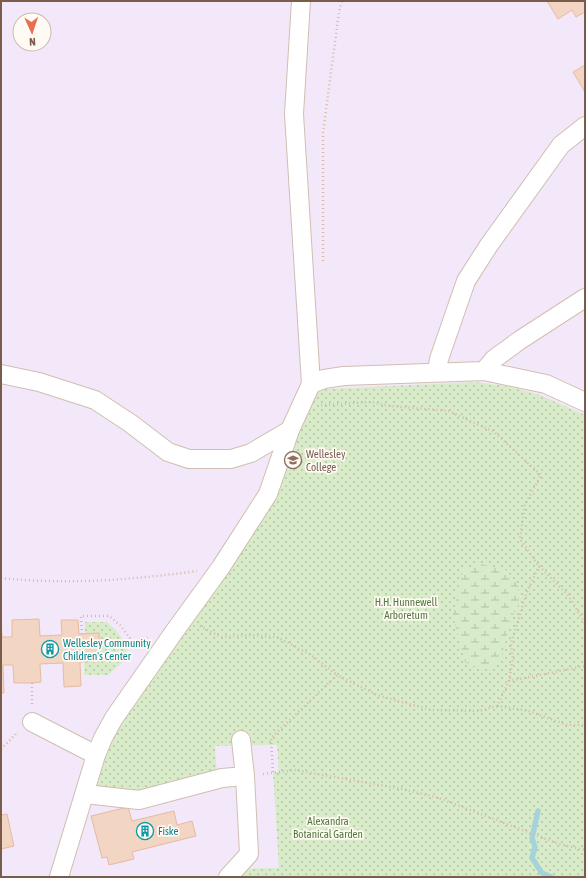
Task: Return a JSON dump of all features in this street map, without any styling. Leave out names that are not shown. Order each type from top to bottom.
[{"type":"lane","points":[[59,877],[94,760],[103,738],[114,718],[221,567],[268,494],[290,430],[310,384],[294,114],[300,1]]},
{"type":"lane","points":[[436,372],[439,359],[466,282],[488,244],[561,145],[585,126]]},
{"type":"lane","points":[[484,370],[494,359],[520,340],[585,298]]},
{"type":"lane","points":[[310,384],[324,379],[344,376],[484,370],[546,384],[585,402]]},
{"type":"lane","points":[[1,374],[39,382],[95,400],[130,423],[168,452],[190,459],[231,459],[251,453],[290,430]]},
{"type":"lane","points":[[32,722],[94,760],[110,798]]},
{"type":"lane","points":[[228,877],[249,854],[245,776],[241,740]]},
{"type":"lane","points":[[85,794],[110,798],[139,800],[222,778],[245,776]]},
{"type":"path","points":[[323,268],[323,133],[339,12],[342,1]]},
{"type":"path","points":[[300,406],[371,402],[391,406],[449,411],[494,432],[541,475],[525,505],[520,539],[539,566],[568,595],[585,623]]},
{"type":"path","points":[[498,706],[509,681],[513,658],[511,644],[526,594],[539,566]]},
{"type":"path","points":[[1,578],[37,582],[93,582],[163,576],[221,567]]},
{"type":"path","points":[[82,634],[81,616],[108,616],[120,625],[132,641],[179,625],[221,637],[248,635],[277,637],[311,655],[337,675],[377,695],[431,710],[479,711],[498,706],[529,711],[567,725],[585,725]]},
{"type":"path","points":[[509,681],[585,666]]},
{"type":"path","points":[[273,772],[271,738],[337,675]]},
{"type":"path","points":[[245,776],[295,770],[409,791],[438,798],[559,844],[585,850]]},
{"type":"shaded area","name":"Wellesley College","points":[[1,1],[585,1],[585,877],[1,877]]},
{"type":"green space","name":"H.H. Hunnewell Arboretum","points":[[476,382],[511,387],[540,395],[585,415],[585,877],[228,877],[235,869],[279,868],[273,772],[279,772],[277,745],[215,746],[217,780],[168,793],[86,788],[96,755],[268,494],[307,390]]},
{"type":"green space","points":[[481,564],[506,570],[518,585],[519,604],[512,617],[502,655],[489,669],[478,668],[465,662],[453,616],[463,570]]},
{"type":"green space","points":[[85,622],[107,622],[116,630],[128,648],[123,662],[108,675],[84,675]]},
{"type":"building","points":[[547,1],[585,1],[585,12],[576,17],[572,10],[558,19]]},
{"type":"building","points":[[585,65],[585,92],[573,72]]},
{"type":"building","name":"Wellesley Community Children's Center","points":[[39,619],[40,636],[62,635],[61,620],[78,620],[79,634],[99,633],[100,661],[80,662],[81,686],[64,687],[63,663],[40,664],[41,682],[32,683],[14,683],[13,665],[3,665],[4,693],[1,693],[1,621],[2,637],[12,637],[12,620]]},
{"type":"building","name":"Fiske","points":[[128,807],[132,821],[174,811],[177,825],[192,821],[196,836],[132,852],[134,859],[109,865],[107,857],[102,858],[91,816]]},
{"type":"building","points":[[7,814],[14,846],[1,849],[1,815]]},
{"type":"waterway","points":[[538,811],[532,838],[535,847],[532,858],[542,873],[551,877]]},
{"type":"place","name":"Wellesley College","points":[[293,460]]},
{"type":"place","name":"Wellesley Community Children's Center","points":[[50,649]]},
{"type":"place","name":"Fiske","points":[[145,831]]},
{"type":"park label","name":"Alexandra Botanical Garden","points":[[328,827]]}]
